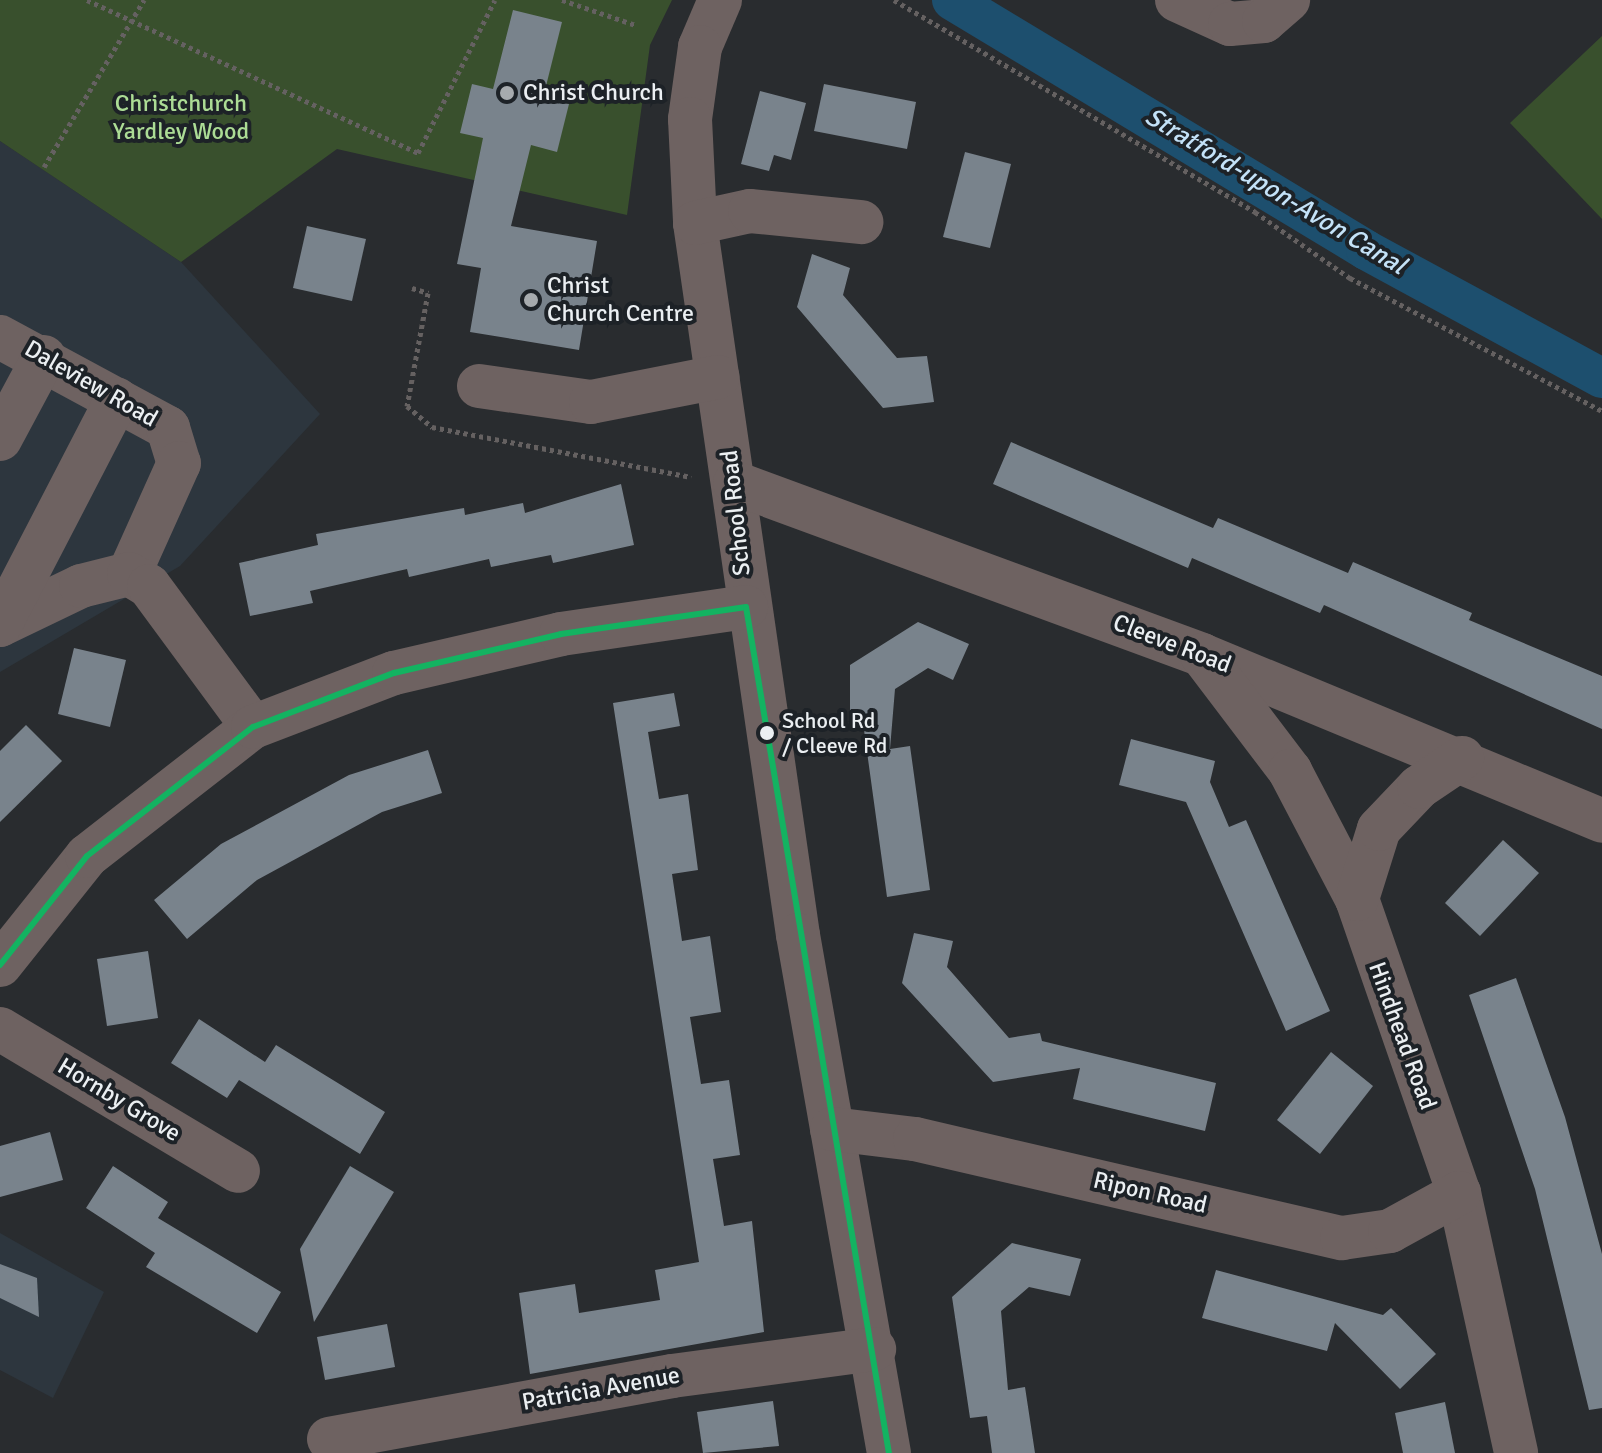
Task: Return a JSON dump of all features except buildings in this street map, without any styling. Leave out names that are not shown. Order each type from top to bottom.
[{"type":"street","name":"School Road","points":[[720,0],[700,47],[690,119],[695,223],[735,483],[746,607],[832,1129],[874,1349],[889,1453]]},
{"type":"street","points":[[1177,0],[1230,24],[1264,21],[1288,0]]},
{"type":"street","points":[[695,223],[750,211],[861,222]]},
{"type":"street","name":"Daleview Road","points":[[0,337],[44,357],[168,428],[179,463],[139,580]]},
{"type":"street","points":[[0,439],[44,357]]},
{"type":"street","points":[[479,386],[591,402],[718,377]]},
{"type":"street","points":[[0,625],[117,399]]},
{"type":"street","name":"Cleeve Road","points":[[735,483],[1202,655],[1462,758],[1602,821]]},
{"type":"street","points":[[0,625],[81,586],[139,580],[253,727]]},
{"type":"street","points":[[0,965],[87,856],[253,727],[394,673],[561,634],[746,607]]},
{"type":"street","name":"Hindhead Road","points":[[1202,655],[1290,771],[1357,899],[1459,1193],[1516,1453]]},
{"type":"street","points":[[1357,899],[1379,829],[1419,787],[1462,758]]},
{"type":"street","name":"Hornby Grove","points":[[0,1029],[238,1171]]},
{"type":"street","name":"Ripon Road","points":[[832,1129],[915,1139],[1342,1238],[1390,1231],[1459,1193]]},
{"type":"street","name":"Patricia Avenue","points":[[329,1439],[672,1376],[874,1349]]},
{"type":"path","points":[[87,0],[129,25],[418,153],[495,0]]},
{"type":"path","points":[[44,167],[144,0]]},
{"type":"path","points":[[562,0],[636,25]]},
{"type":"path","points":[[894,0],[1255,212],[1350,278],[1602,411]]},
{"type":"shaded area","points":[[0,141],[181,262],[320,414],[180,566],[0,672]]},
{"type":"shaded area","points":[[0,1233],[104,1292],[53,1398],[0,1370]]},
{"type":"green space","name":"Christchurch Yardley Wood","points":[[0,0],[672,0],[650,45],[627,215],[337,149],[181,262],[0,141]]},
{"type":"green space","points":[[1602,36],[1602,219],[1510,123]]},
{"type":"waterway","name":"Stratford-upon-Avon Canal","points":[[952,0],[1366,250],[1602,378]]},
{"type":"transit line","points":[[0,965],[87,856],[253,727],[394,673],[561,634],[746,607],[889,1453]]},
{"type":"place","name":"Christ Church","points":[[507,93]]},
{"type":"place","name":"Christ Church Centre","points":[[531,300]]},
{"type":"place","name":"School Rd / Cleeve Rd","points":[[767,733]]}]
